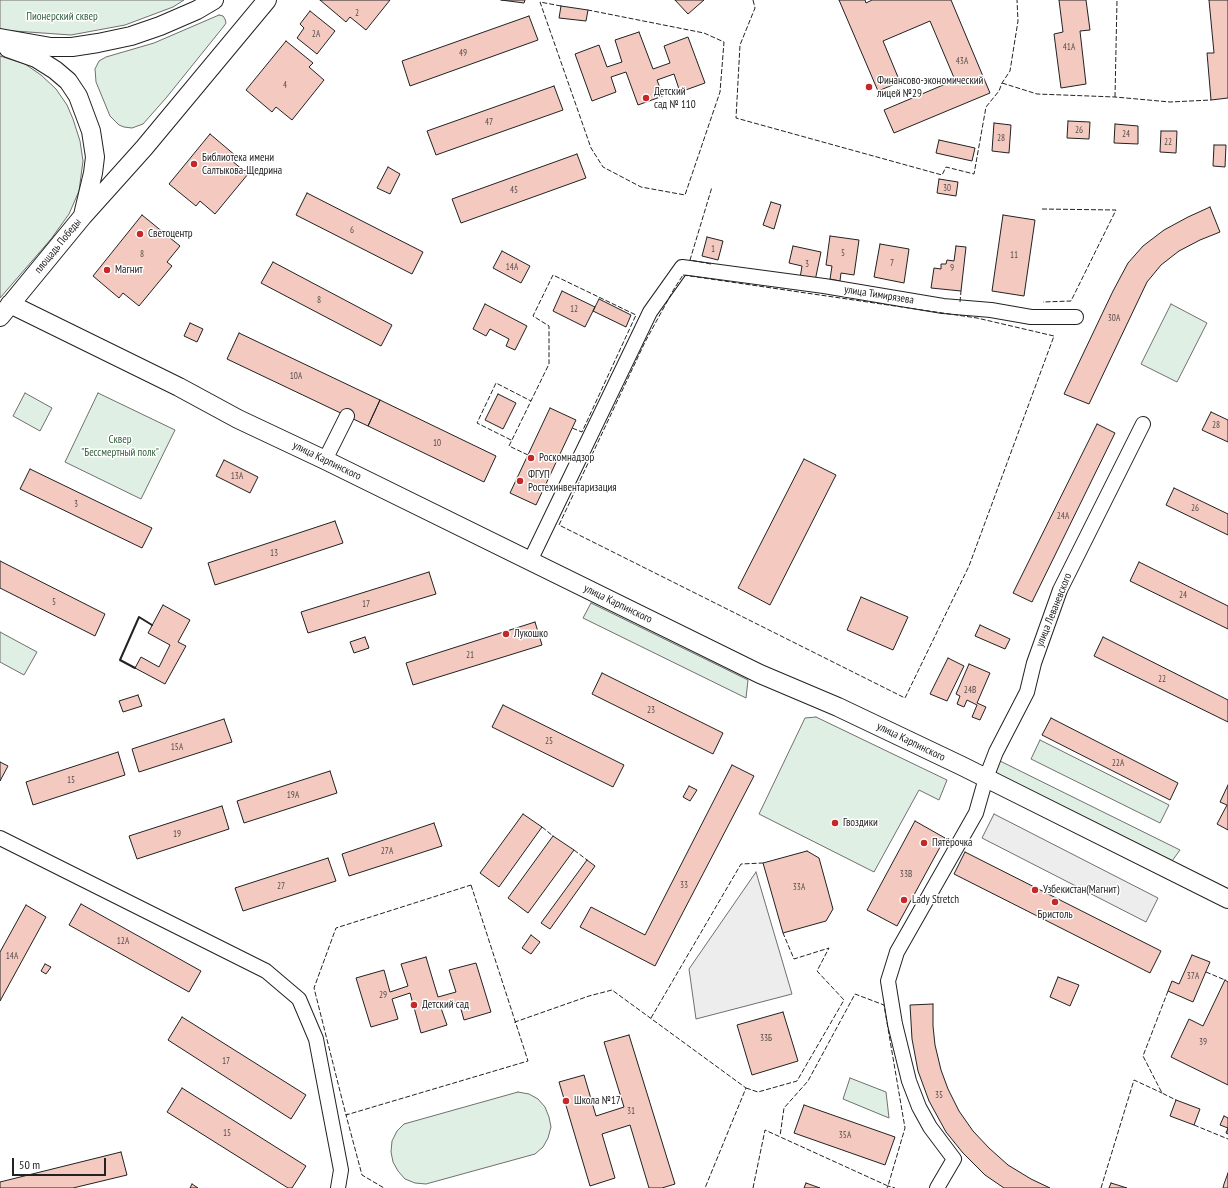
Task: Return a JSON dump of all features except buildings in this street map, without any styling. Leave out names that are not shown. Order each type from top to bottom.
[{"type":"main road","points":[[0,38],[51,47],[72,47],[98,43],[131,36],[160,26],[196,10],[214,0]]},
{"type":"main road","points":[[83,216],[144,148],[267,0]]},
{"type":"main road","name":"площадь Победы","points":[[0,46],[36,58],[68,81],[78,96],[91,131],[95,157],[93,173],[83,216],[5,311]]},
{"type":"main road","name":"улица Карпинского","points":[[5,311],[178,388],[760,674],[838,707],[986,778],[1228,899]]},
{"type":"street","name":"улица Тимирязева","points":[[530,561],[650,312],[682,267],[824,286],[943,306],[991,310],[1031,317],[1076,316]]},
{"type":"street","points":[[325,460],[347,416]]},
{"type":"street","name":"улица Леваневского","points":[[936,1188],[954,1159],[930,1127],[919,1107],[909,1081],[895,1024],[888,981],[897,952],[976,813],[986,778],[996,752],[1027,692],[1034,663],[1060,590],[1143,424]]},
{"type":"street","points":[[0,838],[266,971],[299,999],[316,1039],[341,1170],[338,1188]]},
{"type":"green space","name":"Пионерский сквер","points":[[0,0],[184,0],[173,7],[125,25],[71,35],[0,30]]},
{"type":"green space","points":[[219,15],[223,16],[225,19],[226,23],[224,26],[143,124],[132,128],[119,125],[110,116],[96,82],[95,69],[99,61],[106,57],[154,43]]},
{"type":"green space","points":[[0,56],[25,64],[41,75],[56,89],[67,105],[73,119],[80,141],[83,161],[79,191],[69,214],[51,239],[0,298]]},
{"type":"green space","points":[[1171,304],[1207,323],[1177,382],[1141,364]]},
{"type":"green space","points":[[25,393],[52,408],[40,431],[13,416]]},
{"type":"green space","name":"Сквер \"Бессмертный полк\"","points":[[98,393],[175,430],[141,499],[65,462]]},
{"type":"green space","points":[[591,603],[748,680],[746,698],[583,618]]},
{"type":"green space","points":[[0,632],[37,652],[24,675],[0,662]]},
{"type":"green space","points":[[816,717],[947,780],[939,800],[919,790],[874,872],[759,814],[805,718]]},
{"type":"green space","points":[[1040,740],[1169,805],[1160,823],[1031,759]]},
{"type":"green space","points":[[1000,761],[1180,850],[1172,861],[995,773]]},
{"type":"green space","points":[[850,1078],[886,1092],[889,1118],[843,1099]]},
{"type":"green space","points":[[518,1092],[529,1094],[538,1099],[545,1107],[549,1117],[551,1127],[548,1138],[543,1147],[535,1154],[426,1184],[415,1183],[405,1179],[398,1171],[393,1162],[391,1152],[392,1141],[397,1131],[404,1124]]},
{"type":"shaded area","points":[[994,814],[1158,898],[1146,922],[982,838]]},
{"type":"shaded area","points":[[756,872],[792,994],[696,1019],[689,969]]},
{"type":"fence","points":[[753,0],[755,8],[740,45],[736,118],[942,175],[946,167],[974,174],[986,107],[999,91],[1002,83],[1010,71],[1018,21],[1017,0]]},
{"type":"fence","points":[[1115,97],[1117,0]]},
{"type":"fence","points":[[561,6],[540,2],[591,148],[603,167],[641,187],[685,195],[720,92],[724,42],[704,33],[588,10]]},
{"type":"fence","points":[[1002,83],[1037,94],[1115,97],[1170,102],[1211,100]]},
{"type":"fence","points":[[711,264],[690,260],[712,187]]},
{"type":"fence","points":[[1042,209],[1116,210],[1071,301],[1043,302]]},
{"type":"fence","points":[[528,455],[509,446],[549,364],[549,326],[533,316],[553,275],[636,315],[582,432],[572,428]]},
{"type":"fence","points":[[683,275],[977,318],[1054,336],[969,566],[905,698],[559,525],[645,342],[683,275]]},
{"type":"fence","points":[[960,302],[961,291]]},
{"type":"fence","points":[[511,440],[477,423],[496,383],[531,401]]},
{"type":"fence","points":[[542,827],[553,836]]},
{"type":"fence","points":[[574,850],[587,860]]},
{"type":"fence","points":[[651,1018],[741,864],[763,863]]},
{"type":"fence","points":[[471,885],[528,1061],[346,1115],[314,988],[336,928],[471,885]]},
{"type":"fence","points":[[746,1088],[758,1092],[797,1081],[844,1000],[817,971],[829,948],[794,959],[783,933]]},
{"type":"fence","points":[[1206,972],[1225,980]]},
{"type":"fence","points":[[515,1023],[589,996],[612,990],[746,1088],[705,1188]]},
{"type":"fence","points":[[1168,991],[1143,1056],[1162,1093],[1176,1100]]},
{"type":"fence","points":[[753,1188],[765,1130],[888,1186],[905,1128],[884,1005],[855,994],[808,1081],[784,1108],[780,1136]]},
{"type":"fence","points":[[1101,1188],[1134,1080],[1162,1093]]},
{"type":"fence","points":[[348,1114],[346,1115],[362,1175],[384,1188]]},
{"type":"fence","points":[[1194,1125],[1228,1139]]},
{"type":"fence","points":[[887,1188],[888,1186],[895,1188]]},
{"type":"wall","points":[[135,668],[120,660],[139,617],[152,625]]},
{"type":"place","name":"Финансово-экономический лицей №29","points":[[869,87]]},
{"type":"place","name":"Детский сад № 110","points":[[646,98]]},
{"type":"place","name":"Библиотека имени Салтыкова-Щедрина","points":[[194,164]]},
{"type":"place","name":"Светоцентр","points":[[140,234]]},
{"type":"place","name":"Магнит","points":[[107,270]]},
{"type":"place","name":"Роскомнадзор","points":[[531,458]]},
{"type":"place","name":"ФГУП Ростехинвентаризация","points":[[520,481]]},
{"type":"place","name":"Лукошко","points":[[506,634]]},
{"type":"place","name":"Гвоздики","points":[[835,823]]},
{"type":"place","name":"Пятёрочка","points":[[924,843]]},
{"type":"place","name":"Узбекистан(Магнит)","points":[[1035,890]]},
{"type":"place","name":"Lady Stretch","points":[[904,900]]},
{"type":"place","name":"Бристоль","points":[[1055,902]]},
{"type":"place","name":"Детский сад","points":[[414,1005]]},
{"type":"place","name":"Школа №17","points":[[566,1101]]}]
